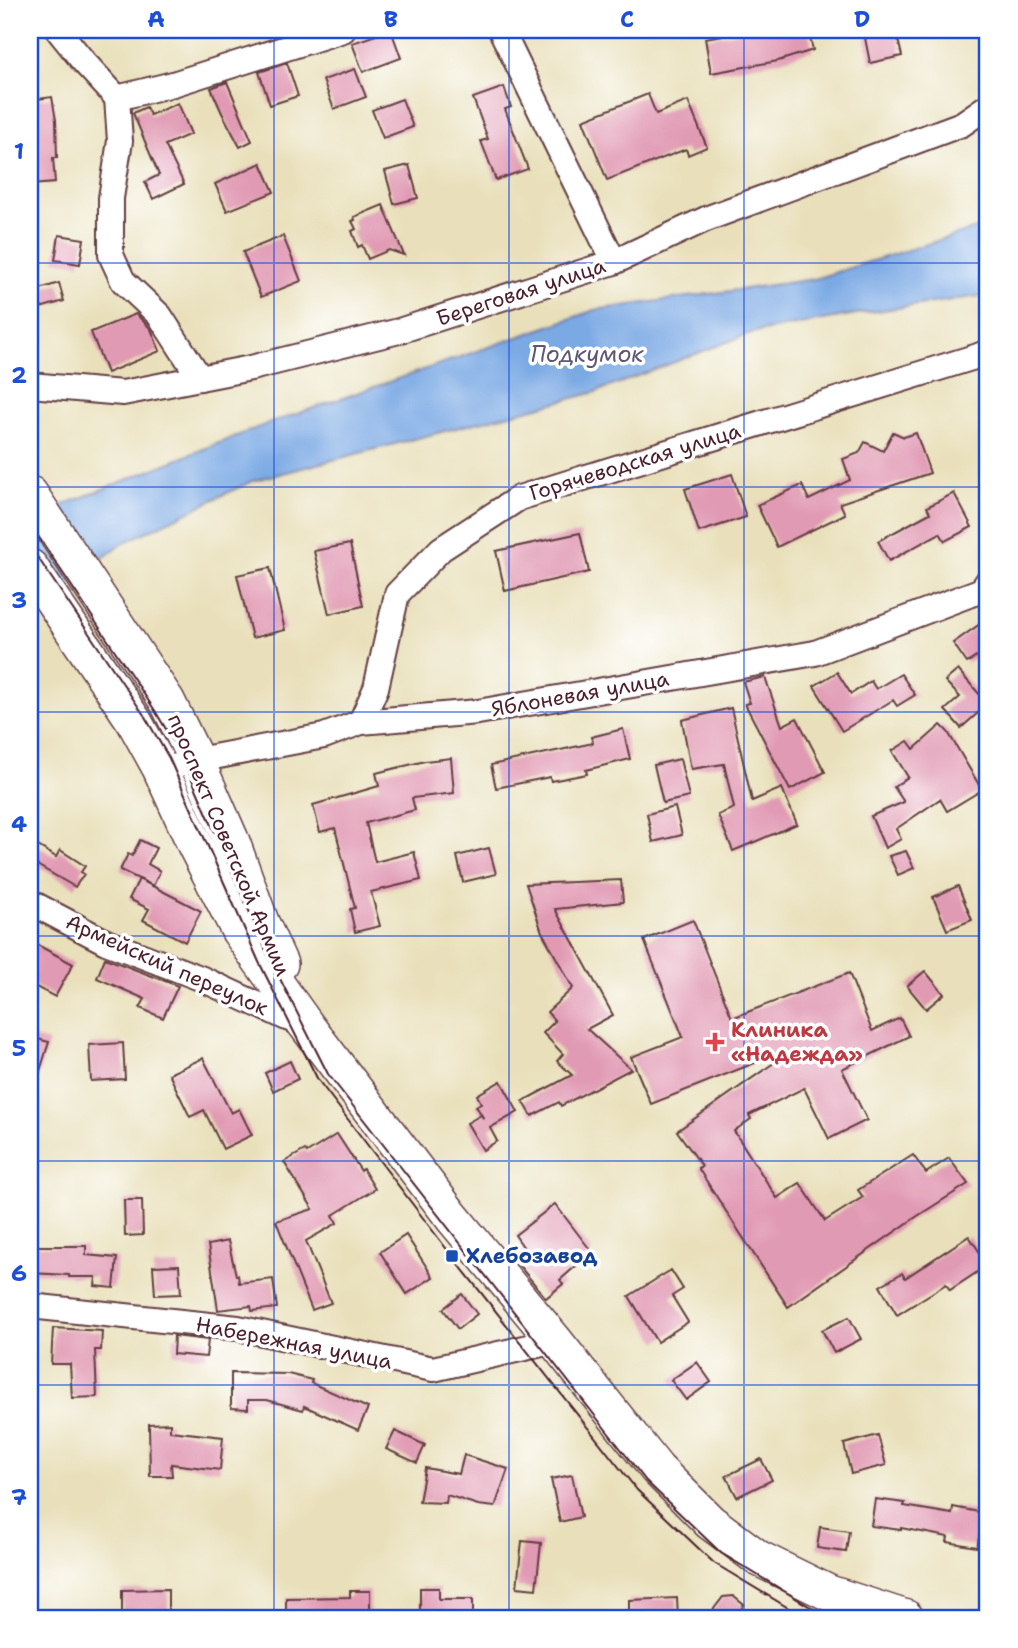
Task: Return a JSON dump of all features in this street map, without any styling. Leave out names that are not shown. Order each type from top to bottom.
[{"type":"main road","name":"проспект Советской Армии","points":[[30,494],[167,701],[232,842],[261,922],[306,1025]]},
{"type":"main road","name":"проспект Советской Армии","points":[[30,567],[134,721],[160,768],[239,931],[306,1025],[452,1217],[657,1469],[710,1522],[758,1559],[829,1593],[906,1618]]},
{"type":"street","points":[[58,30],[117,98],[120,141],[111,198],[111,255],[123,281],[160,316],[200,378]]},
{"type":"street","points":[[117,98],[173,84],[343,30]]},
{"type":"street","points":[[501,30],[614,262]]},
{"type":"street","name":"Береговая улица","points":[[30,385],[123,393],[251,368],[399,331],[614,262],[706,219],[962,124],[988,106]]},
{"type":"street","name":"Горячеводская улица","points":[[361,722],[376,688],[397,594],[441,549],[519,498],[988,352]]},
{"type":"street","name":"Яблоневая улица","points":[[160,768],[324,736],[361,722],[478,712],[815,653],[986,592]]},
{"type":"street","name":"Армейский переулок","points":[[30,902],[106,942],[200,978],[306,1025]]},
{"type":"street","name":"Набережная улица","points":[[30,1306],[238,1328],[433,1369],[555,1341]]},
{"type":"water","name":"Подкумок","points":[[988,225],[988,295],[856,314],[751,333],[596,392],[252,481],[123,543],[45,601],[30,605],[30,518],[259,427],[595,310],[814,279]]},
{"type":"building","points":[[391,30],[401,58],[363,72],[352,43]]},
{"type":"building","points":[[752,30],[808,30],[813,50],[778,61],[711,73],[705,38]]},
{"type":"building","points":[[896,31],[902,56],[870,63],[865,38]]},
{"type":"building","points":[[287,63],[298,96],[270,105],[259,72]]},
{"type":"building","points":[[355,69],[366,97],[334,109],[323,80]]},
{"type":"building","points":[[227,82],[252,141],[240,147],[211,88]]},
{"type":"building","points":[[504,87],[511,107],[505,109],[528,169],[496,180],[481,141],[488,139],[473,98]]},
{"type":"building","points":[[648,94],[656,114],[688,101],[707,147],[688,155],[686,149],[607,180],[583,120]]},
{"type":"building","points":[[52,97],[56,120],[57,158],[53,158],[55,183],[30,185],[30,100]]},
{"type":"building","points":[[402,99],[413,127],[383,138],[372,110]]},
{"type":"building","points":[[178,103],[191,134],[165,145],[184,184],[153,199],[145,182],[159,175],[133,113],[146,107],[150,115]]},
{"type":"building","points":[[261,163],[274,192],[227,211],[215,184]]},
{"type":"building","points":[[409,165],[418,198],[394,204],[385,171]]},
{"type":"building","points":[[383,205],[404,255],[389,250],[368,259],[362,245],[358,247],[352,231],[356,229],[352,221],[355,220],[354,217]]},
{"type":"building","points":[[59,235],[84,239],[80,264],[55,260]]},
{"type":"building","points":[[283,236],[301,281],[261,297],[243,252]]},
{"type":"building","points":[[59,283],[64,301],[30,311],[30,292]]},
{"type":"building","points":[[136,314],[151,329],[160,351],[107,373],[91,332]]},
{"type":"building","points":[[893,432],[904,437],[916,433],[930,473],[840,503],[845,514],[777,547],[757,505],[802,485],[809,500],[850,480],[843,459],[859,453],[865,442],[883,451]]},
{"type":"building","points":[[732,474],[746,517],[699,532],[685,489]]},
{"type":"building","points":[[954,493],[972,527],[945,541],[940,533],[889,561],[878,541],[930,513],[927,507]]},
{"type":"building","points":[[580,533],[589,572],[505,591],[496,551]]},
{"type":"building","points":[[350,544],[363,606],[329,614],[314,551]]},
{"type":"building","points":[[270,568],[285,630],[252,638],[237,575]]},
{"type":"building","points":[[980,624],[988,637],[988,649],[967,663],[953,643]]},
{"type":"building","points":[[958,670],[988,704],[961,728],[945,710],[960,697],[945,681]]},
{"type":"building","points":[[837,672],[851,694],[871,681],[876,689],[901,674],[915,695],[897,706],[893,700],[842,731],[814,686]]},
{"type":"building","points":[[765,677],[782,726],[797,718],[825,772],[790,790],[745,704],[750,703],[743,682]]},
{"type":"building","points":[[731,708],[752,801],[782,788],[797,824],[733,851],[718,815],[734,808],[724,764],[691,769],[682,720]]},
{"type":"building","points":[[941,725],[948,732],[982,790],[947,811],[940,799],[896,829],[901,839],[885,848],[871,816],[904,802],[894,787],[908,777],[892,751],[908,741],[914,749]]},
{"type":"building","points":[[623,729],[630,759],[586,770],[587,774],[551,781],[550,777],[496,788],[491,765],[593,743],[591,737]]},
{"type":"building","points":[[451,758],[454,793],[412,798],[415,810],[366,823],[375,862],[414,852],[421,880],[371,892],[380,926],[355,932],[350,909],[355,908],[335,828],[320,832],[313,805],[379,786],[376,773],[425,761]]},
{"type":"building","points":[[680,759],[689,797],[663,803],[654,765]]},
{"type":"building","points":[[675,807],[682,835],[653,842],[647,814]]},
{"type":"building","points":[[140,840],[156,848],[148,864],[160,871],[153,886],[120,870],[128,854],[132,856]]},
{"type":"building","points":[[30,841],[56,857],[60,850],[85,866],[81,872],[84,874],[75,887],[30,861]]},
{"type":"building","points":[[489,848],[496,874],[463,882],[457,856]]},
{"type":"building","points":[[906,851],[914,868],[898,875],[889,856]]},
{"type":"building","points":[[139,879],[201,911],[185,942],[143,920],[149,909],[129,899]]},
{"type":"building","points":[[621,880],[623,902],[555,909],[613,1015],[587,1029],[631,1069],[561,1106],[559,1102],[532,1116],[523,1101],[572,1075],[557,1061],[563,1054],[543,1033],[555,1021],[547,1012],[573,988],[542,932],[526,884]]},
{"type":"building","points":[[958,886],[972,920],[947,930],[933,897]]},
{"type":"building","points":[[693,920],[732,1018],[849,973],[872,1031],[900,1018],[909,1036],[842,1069],[867,1120],[829,1139],[804,1088],[749,1115],[751,1119],[734,1131],[777,1198],[800,1183],[825,1221],[863,1197],[858,1190],[913,1155],[926,1173],[949,1158],[968,1184],[788,1307],[698,1168],[702,1166],[677,1131],[778,1060],[775,1055],[651,1104],[631,1057],[683,1037],[644,940]]},
{"type":"building","points":[[30,941],[73,964],[55,997],[30,984]]},
{"type":"building","points":[[105,958],[178,986],[163,1018],[140,1008],[145,999],[97,978]]},
{"type":"building","points":[[925,971],[944,994],[926,1009],[907,986]]},
{"type":"building","points":[[30,1037],[49,1042],[34,1090],[30,1089]]},
{"type":"building","points":[[123,1043],[125,1079],[91,1081],[89,1045]]},
{"type":"building","points":[[203,1058],[231,1113],[239,1109],[252,1135],[223,1149],[204,1110],[190,1117],[169,1074]]},
{"type":"building","points":[[290,1061],[298,1079],[273,1091],[265,1073]]},
{"type":"building","points":[[501,1081],[518,1112],[490,1128],[497,1141],[483,1150],[467,1123],[481,1115],[484,1119],[476,1106],[481,1103],[477,1095]]},
{"type":"building","points":[[337,1134],[375,1189],[333,1215],[337,1223],[306,1241],[331,1303],[312,1310],[276,1221],[313,1209],[284,1162],[305,1150],[307,1153]]},
{"type":"building","points":[[124,1200],[142,1200],[143,1235],[125,1236]]},
{"type":"building","points":[[555,1204],[592,1252],[560,1280],[563,1284],[546,1298],[512,1257],[524,1248],[515,1235]]},
{"type":"building","points":[[406,1235],[433,1277],[407,1294],[380,1252]]},
{"type":"building","points":[[969,1236],[988,1265],[950,1290],[946,1284],[897,1315],[880,1286],[902,1273],[905,1278]]},
{"type":"building","points":[[228,1241],[239,1283],[273,1279],[277,1308],[252,1311],[251,1306],[218,1310],[208,1245]]},
{"type":"building","points":[[30,1246],[86,1246],[86,1255],[117,1258],[114,1288],[95,1286],[96,1277],[30,1273]]},
{"type":"building","points":[[179,1265],[181,1294],[155,1295],[153,1266]]},
{"type":"building","points":[[671,1270],[683,1289],[672,1296],[688,1322],[657,1342],[629,1296]]},
{"type":"building","points":[[462,1294],[477,1314],[458,1329],[443,1309]]},
{"type":"building","points":[[849,1317],[861,1339],[834,1353],[822,1330]]},
{"type":"building","points":[[53,1328],[102,1331],[101,1350],[95,1350],[97,1397],[72,1398],[70,1364],[51,1364]]},
{"type":"building","points":[[174,1336],[208,1340],[206,1357],[173,1354]]},
{"type":"building","points":[[697,1362],[711,1382],[686,1400],[671,1380]]},
{"type":"building","points":[[231,1373],[288,1374],[312,1380],[311,1383],[368,1408],[358,1430],[304,1406],[303,1410],[267,1400],[248,1400],[248,1409],[231,1408]]},
{"type":"building","points":[[170,1423],[170,1431],[223,1437],[220,1470],[171,1464],[172,1476],[150,1476],[149,1424]]},
{"type":"building","points":[[395,1431],[425,1445],[417,1463],[386,1449]]},
{"type":"building","points":[[878,1435],[886,1465],[851,1474],[844,1444]]},
{"type":"building","points":[[464,1455],[508,1469],[495,1507],[478,1505],[447,1495],[446,1503],[419,1502],[425,1468],[459,1474]]},
{"type":"building","points":[[761,1459],[772,1480],[737,1497],[726,1476]]},
{"type":"building","points":[[572,1475],[581,1517],[560,1522],[551,1479]]},
{"type":"building","points":[[875,1499],[952,1514],[953,1507],[984,1513],[977,1547],[947,1542],[948,1537],[901,1528],[871,1526]]},
{"type":"building","points":[[820,1527],[849,1531],[846,1552],[817,1548]]},
{"type":"building","points":[[522,1541],[541,1543],[536,1589],[517,1587]]},
{"type":"building","points":[[420,1588],[439,1588],[439,1599],[473,1599],[473,1618],[420,1618]]},
{"type":"building","points":[[168,1589],[168,1618],[122,1618],[122,1590]]},
{"type":"building","points":[[350,1591],[370,1591],[370,1618],[286,1618],[286,1598],[350,1597]]},
{"type":"building","points":[[733,1596],[744,1605],[734,1618],[724,1618],[713,1610],[723,1597]]},
{"type":"building","points":[[677,1598],[678,1618],[629,1618],[629,1600]]},
{"type":"tram line","points":[[30,524],[154,709],[182,756],[269,957],[328,1074],[646,1481],[721,1553],[817,1611],[841,1618]]},
{"type":"tram line","points":[[30,546],[144,715],[169,758],[259,962],[318,1080],[452,1256],[637,1490],[714,1563],[805,1618]]},
{"type":"place","name":"Клиника «Надежда»","points":[[715,1042]]},
{"type":"place","name":"Хлебозавод","points":[[452,1256]]}]
